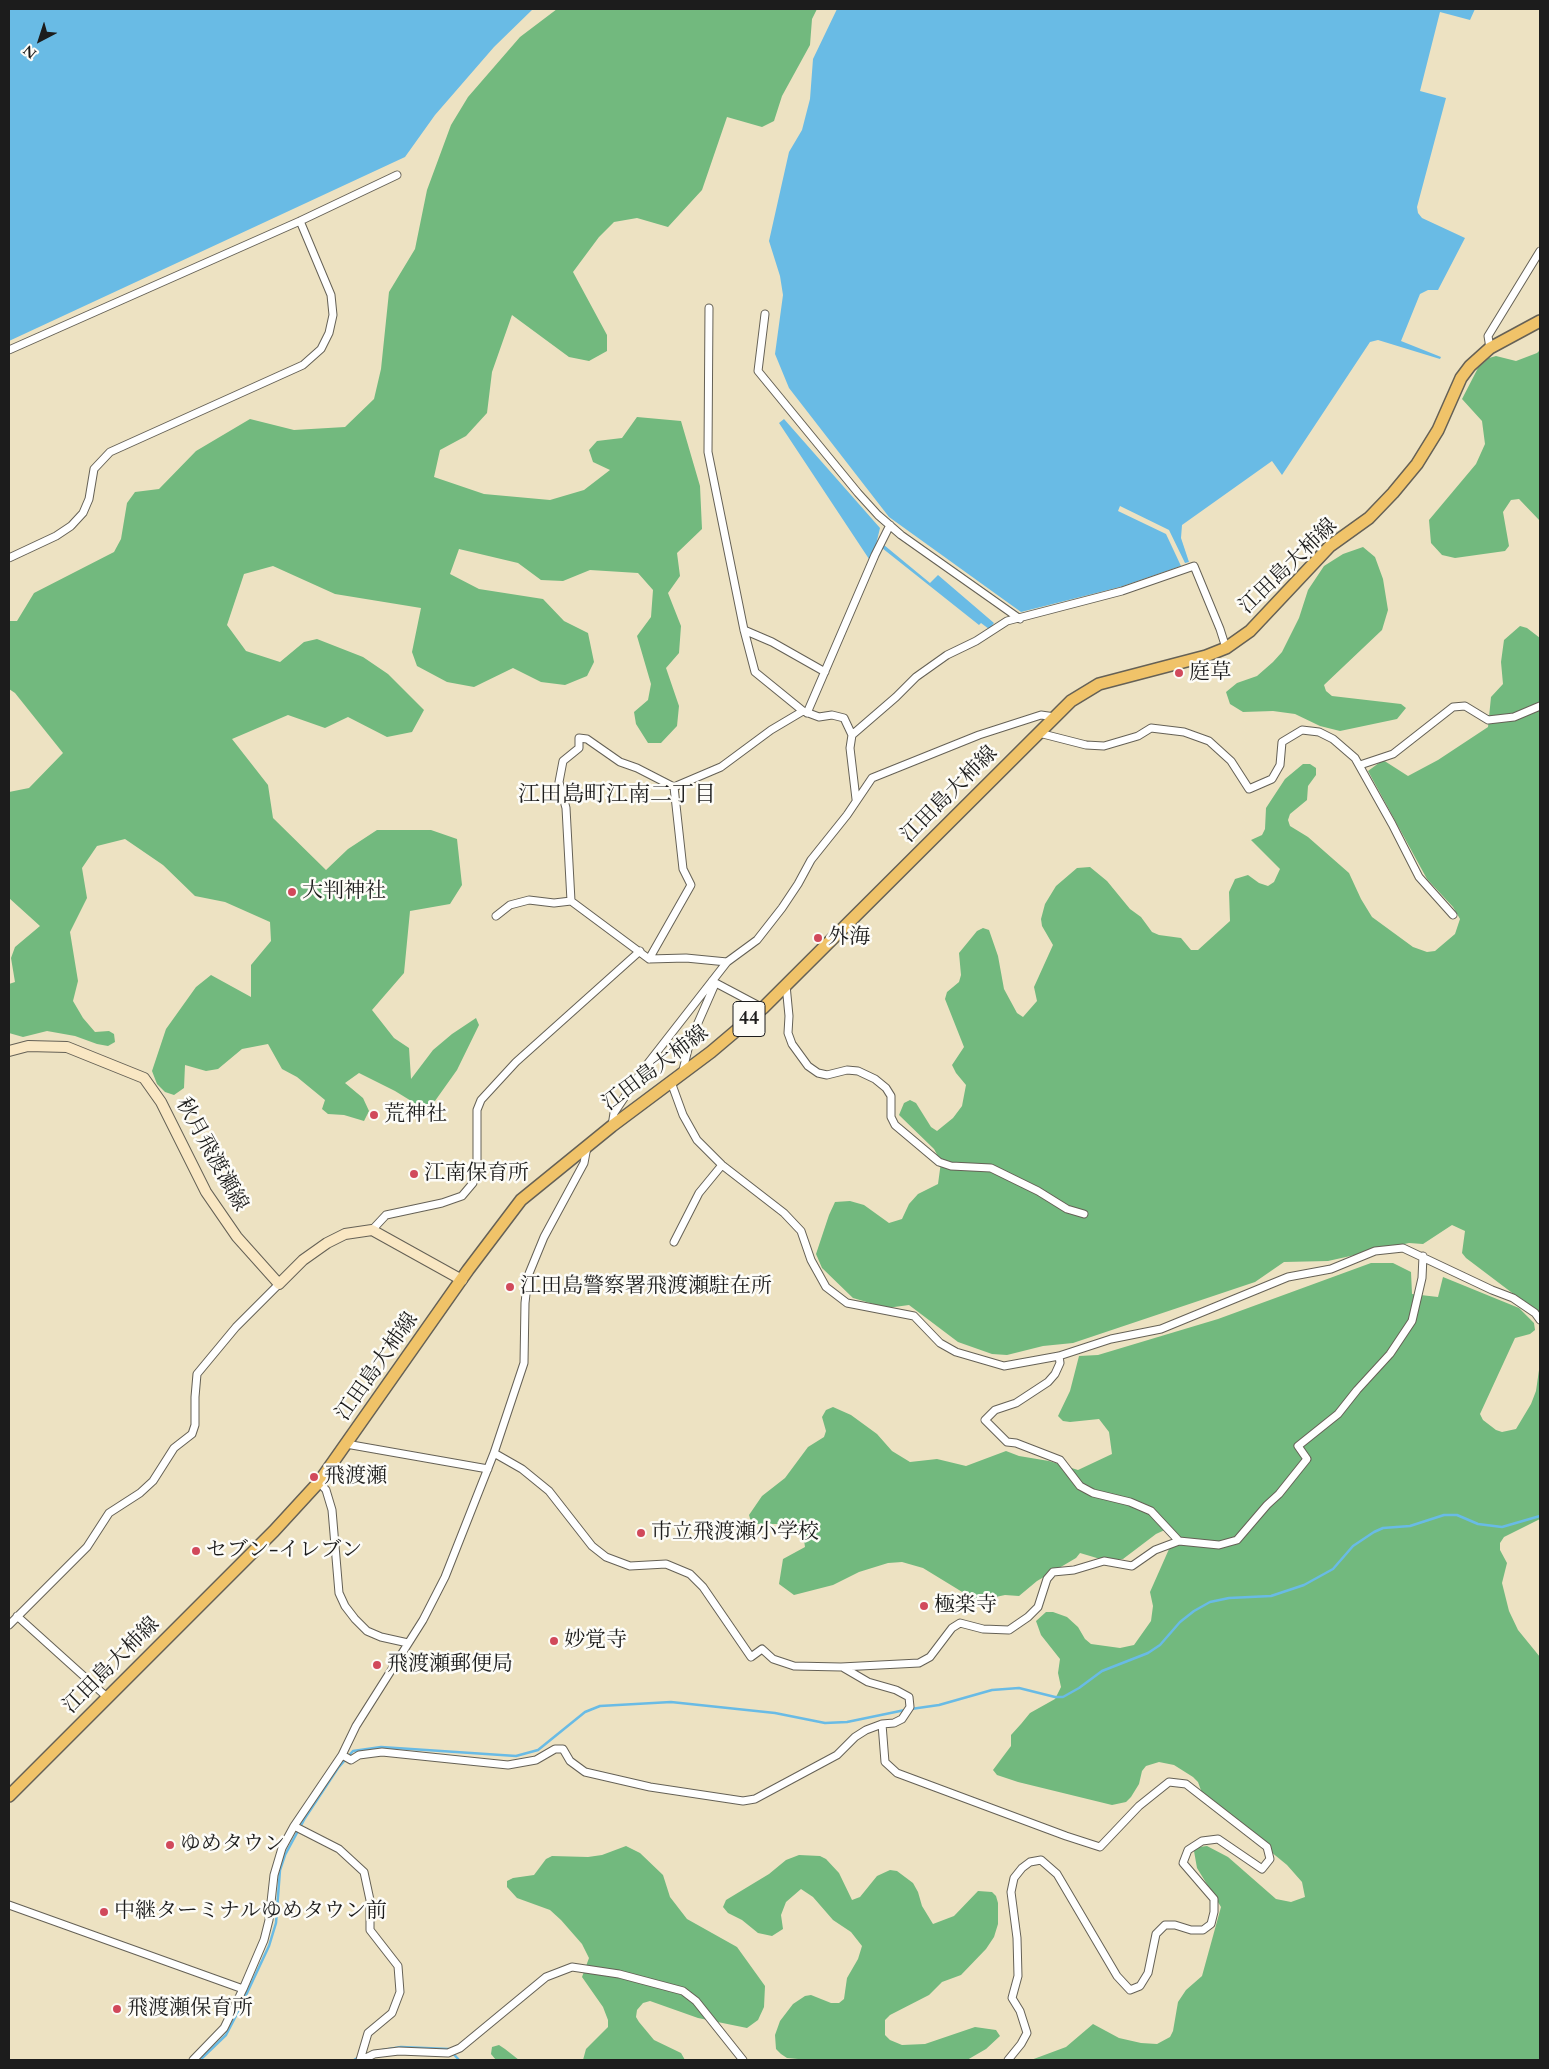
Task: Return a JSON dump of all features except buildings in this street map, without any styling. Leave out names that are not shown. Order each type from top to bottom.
[{"type":"main road","name":"江田島大柿線","points":[[9,1796],[274,1531],[319,1482],[521,1200],[612,1126],[711,1052],[763,1008],[1071,701],[1099,684],[1206,656],[1226,648],[1250,631],[1330,546],[1369,518],[1393,494],[1417,464],[1438,430],[1461,378],[1470,366],[1490,348],[1540,321]]},
{"type":"main road","name":"秋月飛渡瀬線","points":[[9,1051],[28,1046],[68,1047],[144,1078],[160,1102],[206,1192],[237,1237],[279,1284]]},
{"type":"main road","points":[[279,1284],[303,1260],[326,1242],[345,1234],[372,1230],[462,1280]]},
{"type":"street","points":[[9,350],[300,222],[397,175]]},
{"type":"street","points":[[9,558],[56,536],[71,526],[83,513],[89,499],[94,469],[110,452],[303,365],[321,349],[329,333],[333,315],[331,294],[300,222]]},
{"type":"street","points":[[1490,348],[1488,336],[1540,251]]},
{"type":"street","points":[[709,308],[708,452],[744,630],[755,672],[805,712],[819,717],[832,716],[844,718],[852,736],[850,748],[856,798]]},
{"type":"street","points":[[765,314],[758,371],[858,493],[890,525],[1020,619]]},
{"type":"street","points":[[674,787],[721,767],[771,730],[805,712],[825,672],[875,555],[890,525]]},
{"type":"street","points":[[852,736],[916,678],[946,655],[976,641],[1007,621],[1122,591],[1194,566],[1226,648]]},
{"type":"street","points":[[744,630],[772,642],[825,672]]},
{"type":"street","points":[[1360,766],[1393,754],[1453,707],[1465,706],[1488,720],[1514,717],[1540,706]]},
{"type":"street","points":[[612,1126],[614,1113],[642,1071],[714,982],[727,962],[758,940],[798,884],[811,860],[847,815],[856,798],[872,778],[979,735],[1041,715],[1055,717]]},
{"type":"street","points":[[1039,733],[1086,745],[1104,746],[1138,736],[1151,728],[1184,732],[1209,741],[1232,761],[1249,789],[1272,779],[1280,765],[1282,742],[1302,730],[1319,732],[1333,739],[1355,758],[1419,877],[1453,915]]},
{"type":"street","points":[[571,901],[566,808],[558,782],[563,761],[579,748],[580,738],[587,739],[620,762],[637,768],[674,787]]},
{"type":"street","points":[[650,959],[691,885],[683,869],[674,787]]},
{"type":"street","points":[[496,916],[510,906],[529,900],[554,903],[571,901],[650,959],[686,958],[727,962]]},
{"type":"street","points":[[372,1230],[386,1215],[442,1204],[462,1196],[473,1183],[475,1175],[477,1110],[480,1100],[516,1062],[640,951]]},
{"type":"street","points":[[714,982],[763,1008]]},
{"type":"street","points":[[682,1074],[690,1041],[714,982]]},
{"type":"street","points":[[786,985],[789,1016],[788,1034],[792,1044],[808,1066],[818,1073],[827,1075],[847,1070],[858,1071],[875,1079],[886,1088],[891,1096],[891,1117],[894,1125],[939,1162],[951,1166],[991,1168],[1038,1191],[1067,1209],[1084,1214]]},
{"type":"street","points":[[672,1082],[683,1115],[697,1140],[722,1165],[784,1213],[801,1231],[811,1260],[826,1287],[848,1303],[914,1316],[940,1344],[956,1352],[1004,1366],[1059,1356],[1111,1339],[1161,1329],[1288,1277],[1331,1268],[1375,1251],[1403,1248],[1492,1290],[1514,1298],[1535,1312],[1540,1320]]},
{"type":"street","points":[[194,2060],[224,2028],[264,1940],[269,1920],[276,1864],[294,1826],[345,1757],[356,1726],[433,1602],[494,1453],[524,1364],[525,1303],[528,1276],[544,1237],[584,1163],[587,1147]]},
{"type":"street","points":[[674,1242],[699,1193],[722,1165]]},
{"type":"street","points":[[494,1453],[522,1469],[549,1491],[592,1546],[606,1557],[630,1566],[666,1564],[690,1574],[703,1587],[751,1657],[762,1649],[773,1659],[794,1666],[841,1667],[919,1663],[930,1657],[952,1628],[960,1623],[983,1629],[1009,1630],[1028,1617],[1038,1607],[1046,1579],[1052,1572],[1074,1570],[1104,1561],[1132,1566],[1155,1550],[1179,1541],[1219,1545],[1237,1540],[1279,1494],[1307,1459],[1298,1446],[1338,1414],[1390,1354],[1412,1321],[1422,1278],[1423,1256]]},
{"type":"street","points":[[9,1625],[87,1547],[109,1513],[140,1493],[153,1481],[174,1448],[192,1434],[196,1425],[195,1397],[197,1374],[236,1327],[279,1284]]},
{"type":"street","points":[[1059,1356],[1060,1363],[1048,1382],[1016,1403],[994,1410],[985,1420],[1007,1442],[1016,1443],[1060,1460],[1080,1486],[1093,1493],[1130,1502],[1151,1512],[1179,1541]]},
{"type":"street","points":[[346,1444],[488,1468]]},
{"type":"street","points":[[319,1482],[326,1490],[332,1510],[339,1593],[345,1606],[367,1631],[381,1637],[408,1643]]},
{"type":"street","points":[[17,1616],[108,1698]]},
{"type":"street","points":[[345,1757],[382,1752],[508,1765],[536,1760],[555,1749],[563,1749],[570,1761],[584,1772],[650,1787],[743,1802],[755,1799],[837,1755],[855,1737],[866,1730],[902,1719],[910,1707],[909,1698],[896,1690],[868,1682],[841,1667]]},
{"type":"street","points":[[882,1724],[885,1762],[897,1773],[1074,1839],[1100,1847],[1139,1806],[1170,1782],[1186,1784],[1267,1846],[1270,1858],[1262,1869],[1218,1839],[1202,1841],[1188,1850],[1183,1863],[1214,1899],[1214,1912],[1211,1924],[1203,1930],[1191,1930],[1175,1925],[1165,1925],[1156,1934],[1148,1973],[1140,1986],[1130,1990],[1117,1976],[1057,1874],[1041,1860],[1030,1862],[1022,1868],[1014,1878],[1011,1892],[1018,1957],[1018,1976],[1012,1998],[1020,2011],[1027,2033],[1008,2060]]},
{"type":"street","points":[[294,1826],[339,1849],[364,1872],[370,1900],[370,1930],[398,1966],[400,1992],[392,2013],[368,2033],[361,2060]]},
{"type":"street","points":[[9,1905],[243,1989]]},
{"type":"street","points":[[361,2060],[374,2054],[399,2051],[448,2053],[460,2048],[546,1977],[572,1967],[619,1974],[683,1992],[696,2001],[743,2060]]},
{"type":"green space","points":[[557,9],[817,9],[812,19],[810,45],[782,96],[774,121],[762,127],[727,117],[702,190],[668,227],[637,218],[614,222],[599,237],[573,272],[607,335],[607,351],[589,361],[569,357],[512,315],[492,372],[487,413],[466,436],[440,450],[434,477],[484,494],[550,500],[584,490],[610,470],[593,462],[589,450],[597,441],[622,438],[637,417],[681,421],[700,486],[702,529],[677,553],[680,576],[668,593],[681,626],[679,653],[666,668],[679,706],[677,726],[661,743],[648,743],[636,724],[634,712],[648,700],[651,684],[637,636],[651,617],[653,590],[638,573],[590,570],[563,581],[541,580],[518,563],[459,549],[450,574],[479,589],[543,599],[564,621],[588,633],[594,662],[587,676],[565,685],[541,682],[513,668],[474,687],[447,682],[417,666],[412,652],[421,608],[335,594],[273,566],[244,574],[227,625],[246,651],[280,662],[304,642],[317,639],[363,657],[388,674],[424,710],[412,732],[387,737],[348,717],[325,728],[288,715],[232,739],[268,785],[273,818],[326,870],[348,849],[377,830],[431,830],[457,839],[462,885],[450,904],[410,911],[404,973],[372,1010],[394,1038],[409,1048],[411,1079],[433,1050],[476,1018],[479,1025],[457,1070],[430,1108],[421,1107],[395,1091],[359,1073],[345,1083],[363,1098],[369,1111],[364,1121],[344,1115],[328,1114],[322,1109],[325,1100],[297,1077],[282,1069],[268,1044],[242,1049],[218,1069],[206,1071],[185,1065],[184,1088],[174,1095],[165,1092],[157,1084],[152,1071],[166,1029],[196,987],[211,975],[251,997],[251,965],[271,941],[270,922],[225,902],[195,896],[163,865],[125,839],[97,846],[82,868],[87,898],[70,932],[78,981],[73,1001],[83,1018],[95,1032],[109,1031],[114,1034],[115,1042],[108,1046],[75,1036],[47,1031],[23,1037],[9,1033],[9,984],[15,982],[11,958],[15,947],[40,926],[9,898],[9,792],[29,788],[63,753],[15,693],[9,689],[9,621],[17,621],[34,593],[114,552],[121,539],[127,503],[135,492],[159,489],[196,451],[250,419],[294,430],[345,427],[374,399],[381,369],[389,292],[415,249],[427,190],[451,125],[468,97],[520,37]]},
{"type":"green space","points":[[1540,350],[1540,521],[1519,499],[1511,500],[1503,512],[1509,546],[1505,551],[1455,558],[1442,555],[1431,543],[1429,520],[1476,464],[1485,444],[1482,421],[1462,399],[1478,368],[1489,358],[1496,356],[1516,361]]},
{"type":"green space","points":[[1363,547],[1375,557],[1383,579],[1388,610],[1382,630],[1324,685],[1326,691],[1332,696],[1401,704],[1406,708],[1397,719],[1340,731],[1320,726],[1295,714],[1273,711],[1243,712],[1230,704],[1226,692],[1237,683],[1257,676],[1282,652],[1299,618],[1308,590],[1324,566],[1343,554]]},
{"type":"green space","points":[[1520,626],[1527,628],[1540,638],[1540,1314],[1466,1258],[1462,1253],[1465,1231],[1452,1225],[1423,1244],[1409,1243],[1328,1261],[1284,1262],[1255,1282],[1073,1343],[1043,1346],[1007,1355],[992,1354],[958,1342],[909,1305],[887,1308],[853,1298],[822,1268],[816,1254],[835,1202],[850,1201],[864,1205],[889,1223],[902,1219],[909,1204],[918,1194],[938,1184],[941,1162],[934,1149],[899,1115],[904,1103],[910,1100],[916,1103],[931,1127],[937,1131],[953,1118],[962,1106],[966,1085],[952,1065],[964,1047],[945,999],[947,992],[959,982],[961,975],[959,953],[977,931],[983,928],[989,930],[998,956],[1004,989],[1017,1013],[1023,1017],[1037,1001],[1034,987],[1053,945],[1042,926],[1041,919],[1045,904],[1056,886],[1077,868],[1090,867],[1107,881],[1130,909],[1141,917],[1152,932],[1159,935],[1181,938],[1191,950],[1198,950],[1230,921],[1229,892],[1235,879],[1248,875],[1259,883],[1268,886],[1274,882],[1280,869],[1251,840],[1262,835],[1265,829],[1266,808],[1285,779],[1303,764],[1310,764],[1316,768],[1316,775],[1308,786],[1307,800],[1290,814],[1288,820],[1290,826],[1308,837],[1349,873],[1372,917],[1413,947],[1427,952],[1435,951],[1455,934],[1460,919],[1453,907],[1427,879],[1368,771],[1383,760],[1408,776],[1438,760],[1488,727],[1491,697],[1503,684],[1501,662],[1504,640]]},
{"type":"green space","points":[[1371,1263],[1393,1263],[1411,1272],[1412,1294],[1438,1297],[1443,1277],[1519,1308],[1534,1323],[1535,1330],[1530,1334],[1515,1338],[1480,1414],[1483,1420],[1496,1430],[1502,1432],[1516,1429],[1531,1404],[1536,1391],[1540,1363],[1540,1519],[1504,1537],[1500,1543],[1500,1550],[1507,1563],[1502,1583],[1509,1611],[1518,1630],[1540,1657],[1540,2060],[1031,2060],[1066,2047],[1093,2024],[1119,2038],[1141,2043],[1157,2044],[1170,2037],[1173,2031],[1178,2002],[1186,1990],[1202,1976],[1221,1907],[1197,1868],[1194,1851],[1199,1847],[1207,1846],[1228,1857],[1276,1899],[1291,1902],[1305,1897],[1302,1882],[1287,1865],[1203,1796],[1198,1782],[1174,1765],[1159,1762],[1146,1766],[1142,1771],[1139,1784],[1131,1797],[1126,1802],[1112,1805],[1018,1782],[997,1775],[993,1770],[1011,1746],[1011,1735],[1030,1713],[1055,1699],[1061,1687],[1058,1673],[1060,1659],[1041,1635],[1036,1621],[1046,1612],[1053,1612],[1067,1617],[1078,1627],[1085,1639],[1091,1644],[1120,1648],[1134,1645],[1151,1621],[1153,1606],[1150,1592],[1173,1540],[1174,1533],[1169,1528],[1156,1534],[1123,1559],[1107,1561],[1080,1553],[1076,1558],[1037,1581],[1019,1596],[1005,1595],[977,1601],[923,1568],[902,1562],[888,1563],[859,1572],[833,1585],[794,1595],[779,1584],[783,1559],[805,1547],[804,1540],[787,1524],[758,1524],[751,1522],[749,1515],[762,1496],[785,1478],[808,1447],[824,1437],[826,1431],[822,1417],[826,1410],[833,1407],[851,1415],[877,1434],[892,1451],[910,1462],[937,1459],[966,1466],[1006,1451],[1019,1456],[1049,1461],[1078,1470],[1112,1454],[1109,1432],[1099,1419],[1070,1422],[1063,1421],[1058,1416],[1070,1391],[1079,1356],[1098,1355],[1218,1319]]},
{"type":"green space","points":[[626,1846],[640,1853],[663,1875],[670,1897],[687,1919],[737,1947],[765,1986],[764,2007],[758,2020],[747,2028],[698,2018],[650,2001],[643,2003],[637,2010],[636,2017],[639,2022],[654,2040],[681,2053],[685,2060],[583,2060],[586,2049],[608,2027],[608,2020],[603,2007],[582,1977],[589,1958],[582,1944],[550,1910],[517,1898],[507,1887],[507,1881],[513,1878],[534,1875],[546,1859],[552,1856],[588,1857],[602,1855]]},
{"type":"green space","points":[[799,1855],[820,1856],[826,1859],[839,1873],[852,1900],[860,1897],[877,1876],[890,1870],[897,1871],[913,1883],[922,1906],[933,1924],[954,1916],[978,1891],[992,1892],[996,1896],[998,1903],[998,1924],[994,1937],[986,1949],[961,1975],[942,1982],[929,1995],[890,2015],[885,2020],[885,2035],[890,2040],[902,2045],[925,2044],[975,2027],[996,2030],[1000,2036],[986,2049],[967,2060],[809,2060],[787,2058],[781,2054],[776,2049],[775,2035],[780,2021],[793,2004],[805,1996],[811,1995],[831,2003],[839,2003],[844,1999],[847,1978],[858,1959],[862,1946],[851,1932],[833,1920],[813,1897],[801,1889],[786,1902],[781,1915],[783,1929],[772,1936],[758,1933],[742,1920],[728,1913],[723,1907],[726,1900],[769,1874],[786,1860]]},
{"type":"green space","points":[[499,2045],[519,2060],[496,2060],[491,2054],[492,2047]]},
{"type":"water","points":[[9,9],[533,9],[494,47],[435,115],[405,157],[9,341]]},
{"type":"water","points":[[837,9],[1475,9],[1470,20],[1440,12],[1420,91],[1446,98],[1417,207],[1418,213],[1422,218],[1465,238],[1438,290],[1428,290],[1420,294],[1401,341],[1441,357],[1440,359],[1378,340],[1370,342],[1282,475],[1272,461],[1182,525],[1181,538],[1189,562],[1185,563],[1169,530],[1120,506],[1118,511],[1166,534],[1181,566],[1120,587],[1021,612],[889,517],[789,388],[775,354],[783,295],[780,276],[769,241],[789,152],[802,130],[810,99],[813,59]]},
{"type":"water","points":[[784,419],[880,528],[874,553],[869,559],[779,423]]},
{"type":"water","points":[[884,545],[930,583],[938,575],[994,623],[989,629],[981,623],[979,625],[882,548]]},
{"type":"waterway","points":[[911,1709],[939,1705],[992,1690],[1019,1688],[1055,1697],[1063,1697],[1102,1671],[1148,1653],[1160,1645],[1180,1622],[1210,1602],[1229,1598],[1271,1596],[1304,1585],[1333,1569],[1353,1546],[1383,1528],[1410,1526],[1444,1515],[1457,1515],[1478,1524],[1502,1527],[1540,1516]]},
{"type":"waterway","points":[[200,2060],[226,2035],[269,1946],[276,1923],[280,1870],[285,1855],[305,1818],[338,1768],[353,1751],[381,1747],[516,1756],[538,1750],[585,1712],[600,1706],[671,1702],[775,1713],[825,1723],[847,1722],[905,1710]]},
{"type":"waterway","points":[[371,2052],[401,2047],[449,2049],[459,2060]]},
{"type":"waterway","points":[[354,2060],[359,2057]]},
{"type":"place","name":"庭草","points":[[1179,673]]},
{"type":"place","name":"大判神社","points":[[292,892]]},
{"type":"place","name":"外海","points":[[818,938]]},
{"type":"place","name":"荒神社","points":[[374,1115]]},
{"type":"place","name":"江南保育所","points":[[414,1174]]},
{"type":"place","name":"江田島警察署飛渡瀬駐在所","points":[[510,1287]]},
{"type":"place","name":"飛渡瀬","points":[[314,1477]]},
{"type":"place","name":"市立飛渡瀬小学校","points":[[641,1533]]},
{"type":"place","name":"セブン-イレブン","points":[[196,1551]]},
{"type":"place","name":"極楽寺","points":[[924,1606]]},
{"type":"place","name":"妙覚寺","points":[[554,1641]]},
{"type":"place","name":"飛渡瀬郵便局","points":[[377,1665]]},
{"type":"place","name":"ゆめタウン","points":[[170,1845]]},
{"type":"place","name":"中継ターミナルゆめタウン前","points":[[104,1912]]},
{"type":"place","name":"飛渡瀬保育所","points":[[117,2009]]},
{"type":"district","name":"江田島町江南二丁目","points":[[617,796]]}]
